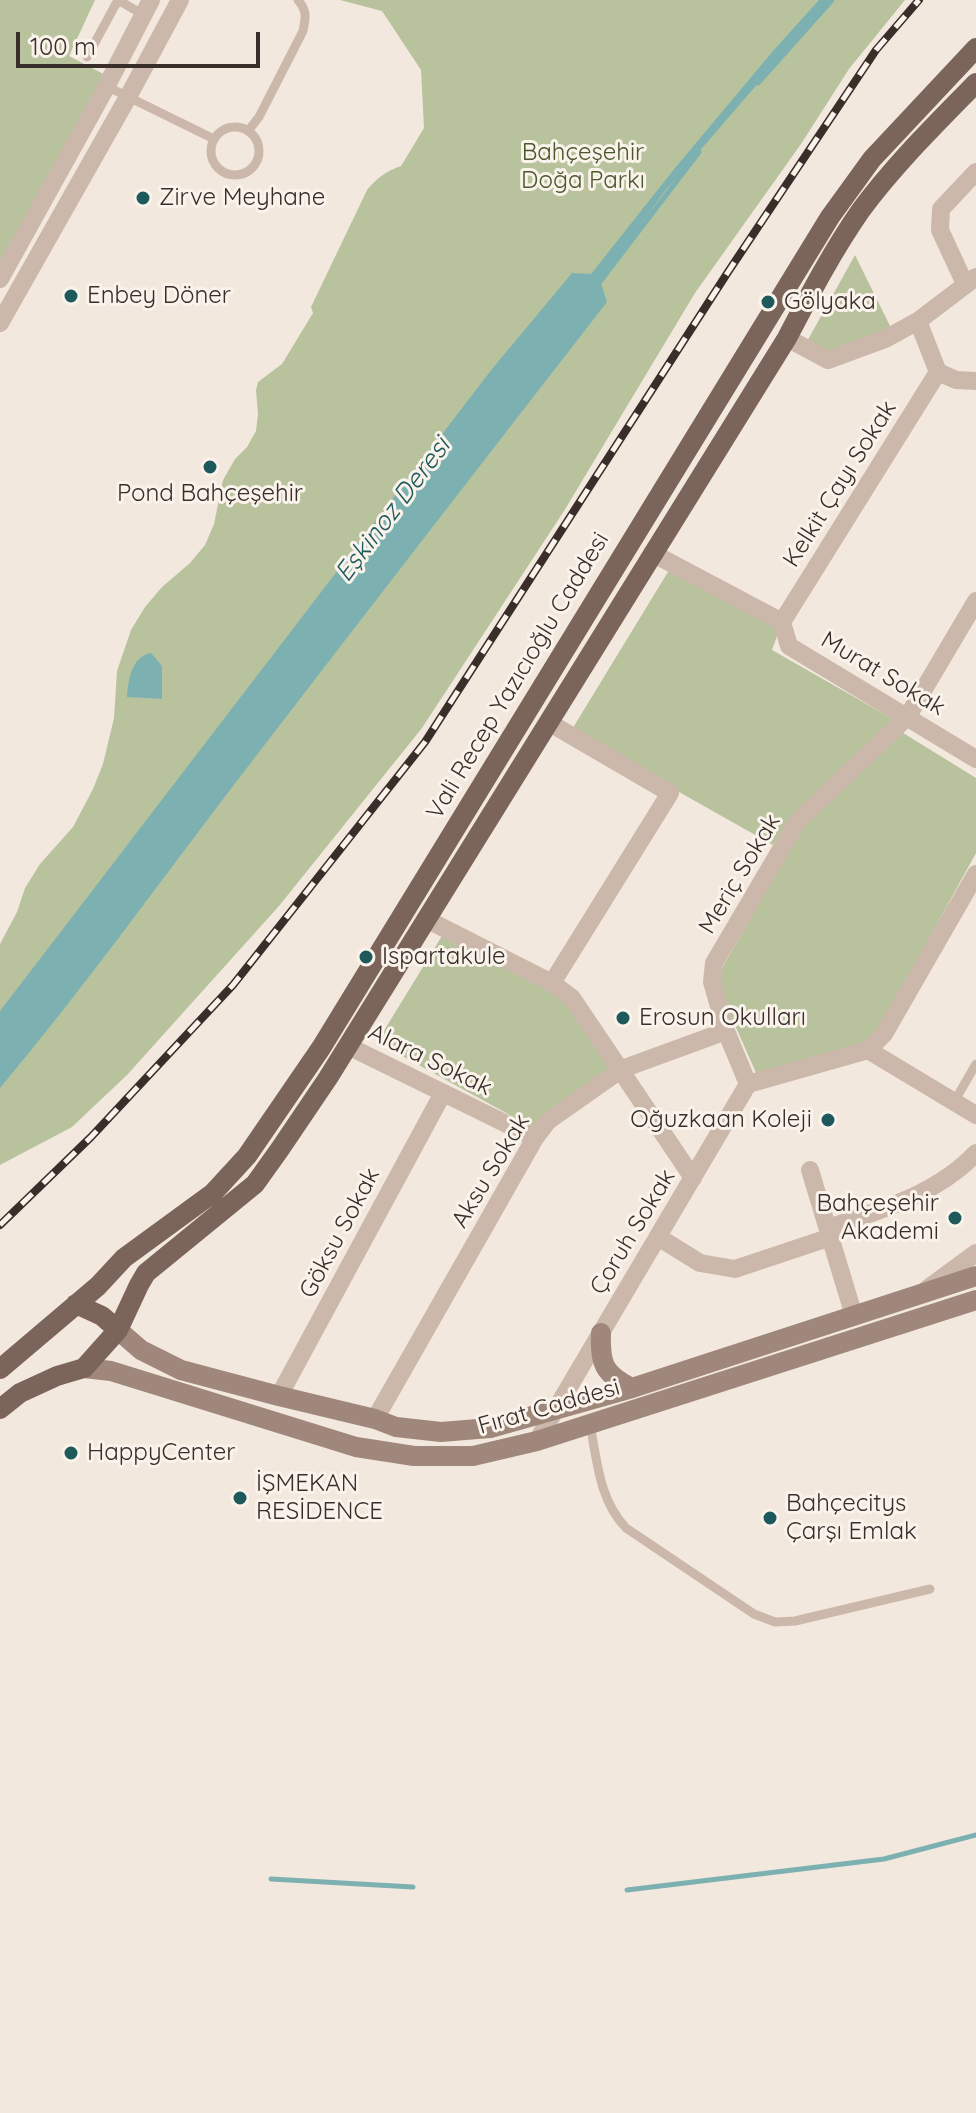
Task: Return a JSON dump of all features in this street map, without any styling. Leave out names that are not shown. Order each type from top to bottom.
[{"type":"main road","name":"Vali Recep Yazıcıoğlu Caddesi","points":[[27,1347],[98,1286],[124,1258],[213,1193],[247,1156],[321,1048],[830,217],[872,159],[976,48]]},
{"type":"main road","name":"Vali Recep Yazıcıoğlu Caddesi","points":[[84,1368],[118,1330],[146,1273],[255,1184],[348,1046],[787,338],[822,272],[862,210],[911,150],[976,83]]},
{"type":"main road","name":"Fırat Caddesi","points":[[118,1330],[141,1350],[181,1370],[396,1427],[441,1432],[490,1428],[632,1388],[976,1276]]},
{"type":"main road","name":"Fırat Caddesi","points":[[84,1368],[111,1371],[356,1447],[414,1456],[473,1456],[537,1441],[976,1300]]},
{"type":"main road","points":[[76,1304],[102,1316],[118,1330]]},
{"type":"main road","points":[[601,1333],[600,1356],[606,1368],[632,1388]]},
{"type":"main road","points":[[0,1369],[27,1347]]},
{"type":"main road","points":[[27,1347],[29,1362],[37,1370],[57,1376]]},
{"type":"main road","points":[[0,1409],[20,1393],[84,1368]]},
{"type":"street","points":[[0,323],[180,0]]},
{"type":"street","points":[[0,279],[148,7]]},
{"type":"street","points":[[787,338],[828,360],[885,339],[918,321],[971,281],[940,230],[941,209],[976,172]]},
{"type":"street","points":[[918,321],[938,372],[956,380],[976,381]]},
{"type":"street","name":"Kelkit Çayı Sokak","points":[[782,622],[938,372]]},
{"type":"street","name":"Murat Sokak","points":[[652,553],[782,622],[789,646],[976,759]]},
{"type":"street","name":"Meriç Sokak","points":[[748,1084],[726,1031],[712,982],[714,963],[797,822],[908,716],[976,601]]},
{"type":"street","points":[[548,722],[670,793],[552,983]]},
{"type":"street","points":[[748,1084],[868,1050],[884,1034],[976,874]]},
{"type":"street","points":[[960,902],[976,913]]},
{"type":"street","points":[[426,919],[552,983],[572,998],[693,1178]]},
{"type":"street","name":"Aksu Sokak","points":[[375,1419],[535,1138],[548,1121],[622,1069],[726,1031]]},
{"type":"street","name":"Alara Sokak","points":[[348,1046],[535,1138]]},
{"type":"street","points":[[868,1050],[976,1115]]},
{"type":"street","name":"Çoruh Sokak","points":[[537,1441],[748,1084]]},
{"type":"street","name":"Göksu Sokak","points":[[279,1396],[443,1093]]},
{"type":"street","points":[[658,1237],[700,1263],[735,1269],[901,1204],[968,1162],[976,1153]]},
{"type":"street","points":[[810,1170],[854,1316]]},
{"type":"street","points":[[921,1293],[976,1253]]},
{"type":"lane","points":[[87,57],[118,0],[148,7]]},
{"type":"lane","points":[[248,131],[259,117],[303,31],[305,8],[298,0]]},
{"type":"lane","points":[[106,86],[214,139]]},
{"type":"lane","points":[[226,129],[248,131],[258,143],[260,151],[254,167],[240,175],[223,173],[217,168],[211,154],[214,139],[226,129]]},
{"type":"lane","points":[[954,1102],[976,1064]]},
{"type":"lane","points":[[590,1424],[606,1500],[618,1520],[754,1614],[775,1622],[795,1621],[930,1589]]},
{"type":"green space","points":[[0,0],[95,0],[69,56],[111,78],[0,279]]},
{"type":"green space","name":"Bahçeşehir Doğa Parkı","points":[[340,0],[905,0],[849,69],[801,144],[695,293],[564,511],[422,728],[279,906],[127,1075],[72,1127],[0,1165],[0,944],[17,912],[25,888],[40,864],[73,827],[93,789],[103,764],[114,718],[117,671],[131,630],[162,587],[205,545],[214,524],[223,480],[256,431],[258,382],[282,364],[313,313],[311,307],[367,190],[382,175],[401,166],[424,128],[421,70],[382,11]]},
{"type":"green space","points":[[855,255],[891,328],[829,355],[805,345]]},
{"type":"green space","points":[[674,562],[782,622],[772,650],[893,719],[791,817],[773,845],[571,731]]},
{"type":"green space","points":[[900,731],[976,778],[976,853],[881,1026],[861,1045],[757,1075],[718,987],[723,966],[805,823]]},
{"type":"green space","points":[[445,931],[570,1001],[613,1068],[537,1130],[377,1042]]},
{"type":"water","points":[[819,0],[830,0],[665,191],[600,281],[607,302],[0,1088],[0,1011],[492,369],[572,273],[591,274],[675,168]]},
{"type":"water","points":[[151,653],[162,666],[162,699],[127,697],[135,664]]},
{"type":"waterway","name":"Eşkinoz Deresi","points":[[758,83],[832,0]]},
{"type":"waterway","name":"Eşkinoz Deresi","points":[[596,287],[699,152]]},
{"type":"waterway","points":[[627,1890],[884,1859],[976,1835]]},
{"type":"waterway","points":[[271,1879],[413,1887]]},
{"type":"railway","points":[[0,1225],[91,1137],[233,985],[425,742],[728,272],[876,50],[919,0]]},
{"type":"place","name":"Zirve Meyhane","points":[[143,198]]},
{"type":"place","name":"Enbey Döner","points":[[71,296]]},
{"type":"place","name":"Gölyaka","points":[[768,302]]},
{"type":"place","name":"Pond Bahçeşehir","points":[[210,467]]},
{"type":"place","name":"Ispartakule","points":[[366,957]]},
{"type":"place","name":"Erosun Okulları","points":[[623,1018]]},
{"type":"place","name":"Oğuzkaan Koleji","points":[[828,1120]]},
{"type":"place","name":"Bahçeşehir Akademi","points":[[955,1218]]},
{"type":"place","name":"HappyCenter","points":[[71,1453]]},
{"type":"place","name":"İŞMEKAN RESİDENCE","points":[[240,1498]]},
{"type":"place","name":"Bahçecitys Çarşı Emlak","points":[[770,1518]]}]
